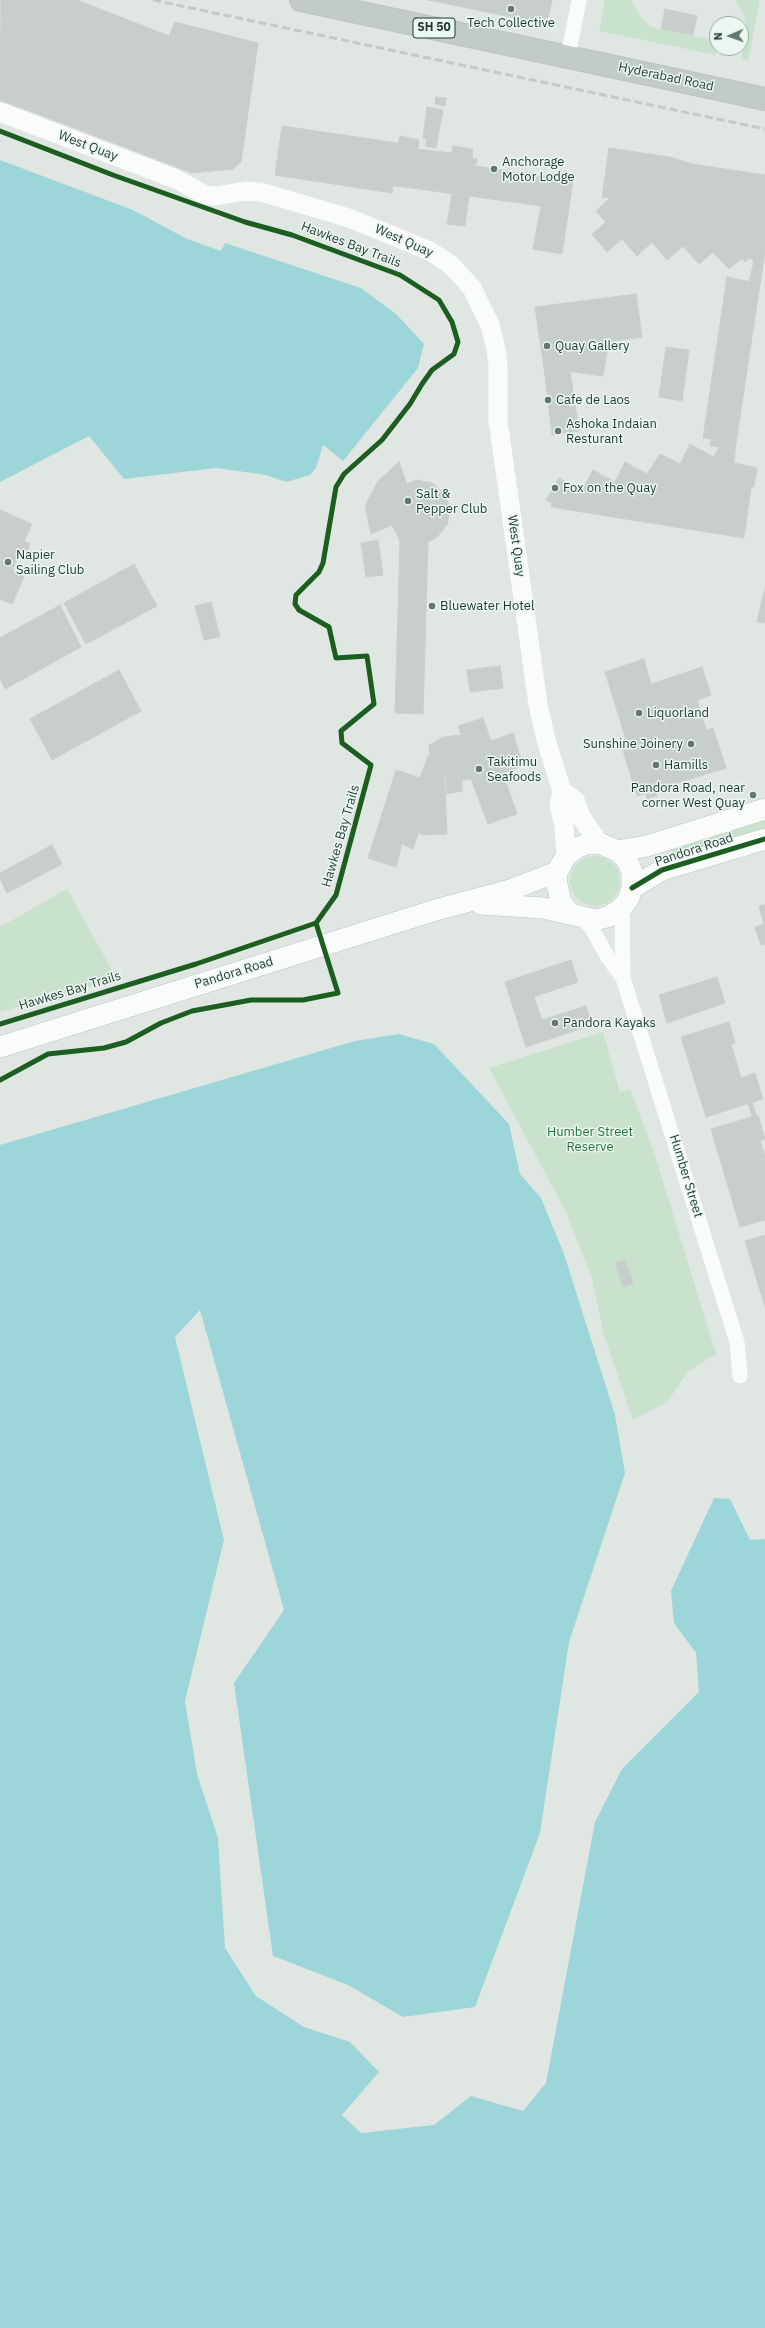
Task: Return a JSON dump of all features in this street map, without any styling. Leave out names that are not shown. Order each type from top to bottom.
[{"type":"highway","name":"SH 50","points":[[301,0],[568,56]]},
{"type":"highway","name":"Hyderabad Road","points":[[568,56],[765,99]]},
{"type":"main road","name":"Pandora Road","points":[[609,847],[646,846],[765,808]]},
{"type":"main road","name":"Pandora Road","points":[[632,888],[662,870],[765,839]]},
{"type":"main road","points":[[587,844],[609,847],[627,860],[632,872],[632,888],[629,898],[622,908],[610,916],[596,920],[537,908],[468,903],[525,885],[561,864],[576,848],[587,844]]},
{"type":"main road","points":[[561,864],[557,889],[561,902],[575,915]]},
{"type":"main road","name":"Pandora Road","points":[[0,1047],[432,911],[468,903]]},
{"type":"street","points":[[568,56],[579,0]]},
{"type":"street","name":"West Quay","points":[[0,112],[176,179],[205,195],[216,196],[246,191],[261,192],[349,218],[430,251],[451,265],[467,283],[481,304],[490,325],[496,349],[498,366],[498,422],[538,704],[546,740],[562,791],[559,805],[564,826],[561,864]]},
{"type":"street","points":[[562,791],[575,800],[581,817],[609,847]]},
{"type":"street","name":"Humber Street","points":[[622,908],[623,978],[737,1342],[740,1376]]},
{"type":"street","name":"Humber Street","points":[[575,915],[592,928],[607,956],[623,978]]},
{"type":"green space","points":[[605,0],[631,0],[642,19],[651,27],[709,39],[709,54],[599,31]]},
{"type":"green space","points":[[735,0],[760,0],[749,56],[749,16],[744,15]]},
{"type":"green space","points":[[742,56],[749,56],[748,61],[741,59]]},
{"type":"green space","points":[[765,817],[765,831],[675,859],[670,847]]},
{"type":"green space","points":[[595,856],[605,858],[613,863],[618,871],[620,881],[618,891],[613,899],[605,904],[595,906],[585,904],[577,899],[572,891],[570,881],[572,871],[577,863],[585,858]]},
{"type":"green space","points":[[67,889],[117,979],[0,1012],[0,927]]},
{"type":"green space","name":"Humber Street Reserve","points":[[603,1032],[620,1092],[630,1089],[654,1152],[716,1354],[689,1371],[667,1402],[633,1420],[604,1335],[592,1279],[566,1212],[489,1068]]},
{"type":"water","points":[[0,160],[133,210],[187,239],[221,251],[225,243],[361,288],[396,314],[424,344],[418,368],[343,461],[323,445],[316,468],[310,475],[286,482],[266,475],[216,468],[124,479],[89,436],[0,482]]},
{"type":"water","points":[[399,1034],[434,1044],[509,1124],[520,1174],[541,1198],[564,1254],[615,1415],[625,1473],[569,1642],[540,1833],[475,2007],[403,2017],[348,1985],[273,1956],[234,1683],[284,1610],[200,1310],[175,1337],[224,1540],[185,1701],[197,1774],[218,1838],[225,1948],[256,1996],[304,2027],[350,2042],[379,2072],[342,2115],[361,2133],[434,2125],[471,2096],[523,2111],[546,2083],[595,1822],[622,1769],[699,1692],[696,1653],[674,1623],[671,1591],[714,1498],[730,1499],[750,1540],[765,1539],[765,2328],[0,2328],[0,1145],[355,1041]]},
{"type":"building","points":[[1,0],[76,0],[90,5],[48,118],[0,100]]},
{"type":"building","name":"Tech Collective","points":[[428,0],[552,0],[548,18],[541,23]]},
{"type":"building","points":[[90,5],[169,36],[175,22],[258,43],[241,162],[233,169],[192,173],[48,118]]},
{"type":"building","points":[[665,9],[697,16],[693,35],[661,29]]},
{"type":"building","points":[[436,97],[446,98],[445,106],[435,104]]},
{"type":"building","points":[[427,107],[443,110],[436,148],[425,146],[427,139],[423,138]]},
{"type":"building","points":[[282,126],[398,143],[400,136],[419,140],[412,188],[393,186],[392,193],[275,175]]},
{"type":"building","points":[[453,146],[473,149],[472,158],[477,159],[476,165],[416,157],[417,149],[452,153]]},
{"type":"building","points":[[609,148],[670,157],[692,164],[765,175],[765,226],[613,202],[610,198],[602,197]]},
{"type":"building","points":[[416,157],[573,181],[562,254],[533,249],[541,206],[412,188]]},
{"type":"building","points":[[452,194],[469,196],[465,226],[447,224]]},
{"type":"building","points":[[610,198],[613,202],[765,226],[765,250],[760,284],[749,281],[754,262],[750,258],[745,262],[742,258],[729,269],[713,252],[699,264],[683,246],[667,260],[652,242],[637,256],[622,239],[607,252],[592,234],[606,222],[596,211]]},
{"type":"building","points":[[727,277],[760,284],[736,443],[703,438]]},
{"type":"building","points":[[636,294],[642,337],[609,342],[609,339],[538,328],[535,307]]},
{"type":"building","points":[[538,328],[609,339],[603,376],[544,368]]},
{"type":"building","points":[[666,347],[689,350],[682,401],[659,397]]},
{"type":"building","points":[[544,368],[570,371],[579,431],[552,435]]},
{"type":"building","points":[[711,440],[736,443],[733,470],[598,504],[601,515],[551,507],[552,503],[546,500],[559,478],[581,492],[593,470],[615,482],[625,462],[647,474],[660,454],[680,464],[690,444],[714,457],[719,447],[710,446]]},
{"type":"building","name":"Salt & Pepper Club","points":[[399,462],[407,484],[416,480],[432,483],[445,494],[450,509],[447,525],[437,537],[428,542],[400,541],[392,525],[371,534],[365,506],[378,481]]},
{"type":"building","points":[[734,463],[757,468],[754,487],[751,487],[744,538],[601,515],[598,504],[733,470]]},
{"type":"building","name":"Napier Sailing Club","points":[[0,510],[32,524],[24,541],[30,544],[26,554],[20,551],[12,571],[24,577],[12,604],[0,599]]},
{"type":"building","points":[[378,540],[383,575],[366,577],[361,543]]},
{"type":"building","points":[[400,541],[428,542],[423,714],[395,713]]},
{"type":"building","points":[[134,564],[157,606],[86,644],[64,603]]},
{"type":"building","points":[[765,588],[765,623],[757,622]]},
{"type":"building","points":[[211,602],[220,637],[204,640],[195,606]]},
{"type":"building","points":[[60,605],[81,647],[5,689],[0,679],[0,638]]},
{"type":"building","points":[[644,659],[649,678],[611,691],[605,672]]},
{"type":"building","points":[[500,666],[503,688],[470,692],[467,670]]},
{"type":"building","points":[[702,667],[711,695],[697,700],[704,723],[668,735],[651,684]]},
{"type":"building","points":[[119,670],[141,711],[52,760],[30,719]]},
{"type":"building","name":"Liquorland","points":[[649,678],[673,752],[655,758],[653,750],[631,756],[611,691]]},
{"type":"building","name":"Takitimu Seafoods","points":[[483,718],[491,741],[513,733],[523,766],[503,773],[517,814],[488,824],[471,779],[462,780],[462,791],[447,794],[443,737],[461,735],[458,726]]},
{"type":"building","name":"Sunshine Joinery","points":[[704,723],[717,761],[680,773],[668,735]]},
{"type":"building","points":[[713,728],[726,768],[655,790],[657,796],[647,799],[645,793],[637,796],[620,741],[626,739],[641,785],[717,761],[707,730]]},
{"type":"building","points":[[443,737],[447,834],[425,835],[418,833],[413,849],[402,844],[396,867],[368,858],[396,770],[420,778],[428,756],[430,756],[429,745]]},
{"type":"building","name":"Hamills","points":[[653,750],[655,758],[673,752],[680,773],[641,785],[631,756]]},
{"type":"building","points":[[52,845],[62,864],[7,893],[0,879],[0,873]]},
{"type":"building","points":[[765,904],[765,944],[761,945],[755,927],[764,924],[759,906]]},
{"type":"building","points":[[571,960],[578,982],[539,995],[532,973]]},
{"type":"building","points":[[532,973],[539,995],[512,1004],[505,982]]},
{"type":"building","points":[[717,977],[725,1003],[667,1023],[659,995]]},
{"type":"building","name":"Pandora Kayaks","points":[[534,997],[542,1020],[586,1006],[592,1025],[526,1047],[512,1004]]},
{"type":"building","points":[[729,1022],[735,1043],[731,1044],[741,1078],[755,1073],[763,1099],[706,1117],[681,1037]]},
{"type":"building","points":[[752,1102],[756,1115],[752,1116],[748,1104]]},
{"type":"building","points":[[758,1115],[765,1139],[760,1141],[765,1156],[765,1220],[740,1227],[711,1129]]},
{"type":"building","points":[[765,1235],[765,1307],[745,1241]]},
{"type":"building","points":[[625,1260],[633,1283],[623,1287],[615,1263]]},
{"type":"railway","points":[[153,0],[765,129]]},
{"type":"cycle path","name":"Hawkes Bay Trails","points":[[0,131],[113,175],[245,222],[292,235],[400,275],[439,300],[452,322],[458,342],[454,354],[432,370],[410,404],[382,440],[344,474],[336,487],[323,563],[319,572],[296,595],[295,604],[299,610],[329,627],[336,658],[367,656],[374,704],[341,731],[342,743],[371,765],[336,895],[316,923],[196,964],[0,1024]]},
{"type":"cycle path","points":[[632,888],[662,870],[765,839]]},
{"type":"cycle path","points":[[0,1080],[48,1054],[104,1048],[126,1042],[161,1023],[192,1011],[251,1000],[303,1000],[338,993],[316,923]]},
{"type":"place","name":"Tech Collective","points":[[511,9]]},
{"type":"place","name":"Anchorage Motor Lodge","points":[[494,169]]},
{"type":"place","name":"Quay Gallery","points":[[547,346]]},
{"type":"place","name":"Cafe de Laos","points":[[548,400]]},
{"type":"place","name":"Ashoka Indaian Resturant","points":[[558,431]]},
{"type":"place","name":"Fox on the Quay","points":[[555,488]]},
{"type":"place","name":"Salt & Pepper Club","points":[[408,501]]},
{"type":"place","name":"Napier Sailing Club","points":[[8,562]]},
{"type":"place","name":"Bluewater Hotel","points":[[432,606]]},
{"type":"place","name":"Liquorland","points":[[639,713]]},
{"type":"place","name":"Sunshine Joinery","points":[[691,744]]},
{"type":"place","name":"Hamills","points":[[656,765]]},
{"type":"place","name":"Takitimu Seafoods","points":[[479,769]]},
{"type":"place","name":"Pandora Road, near corner West Quay","points":[[753,795]]},
{"type":"place","name":"Pandora Kayaks","points":[[555,1023]]}]
